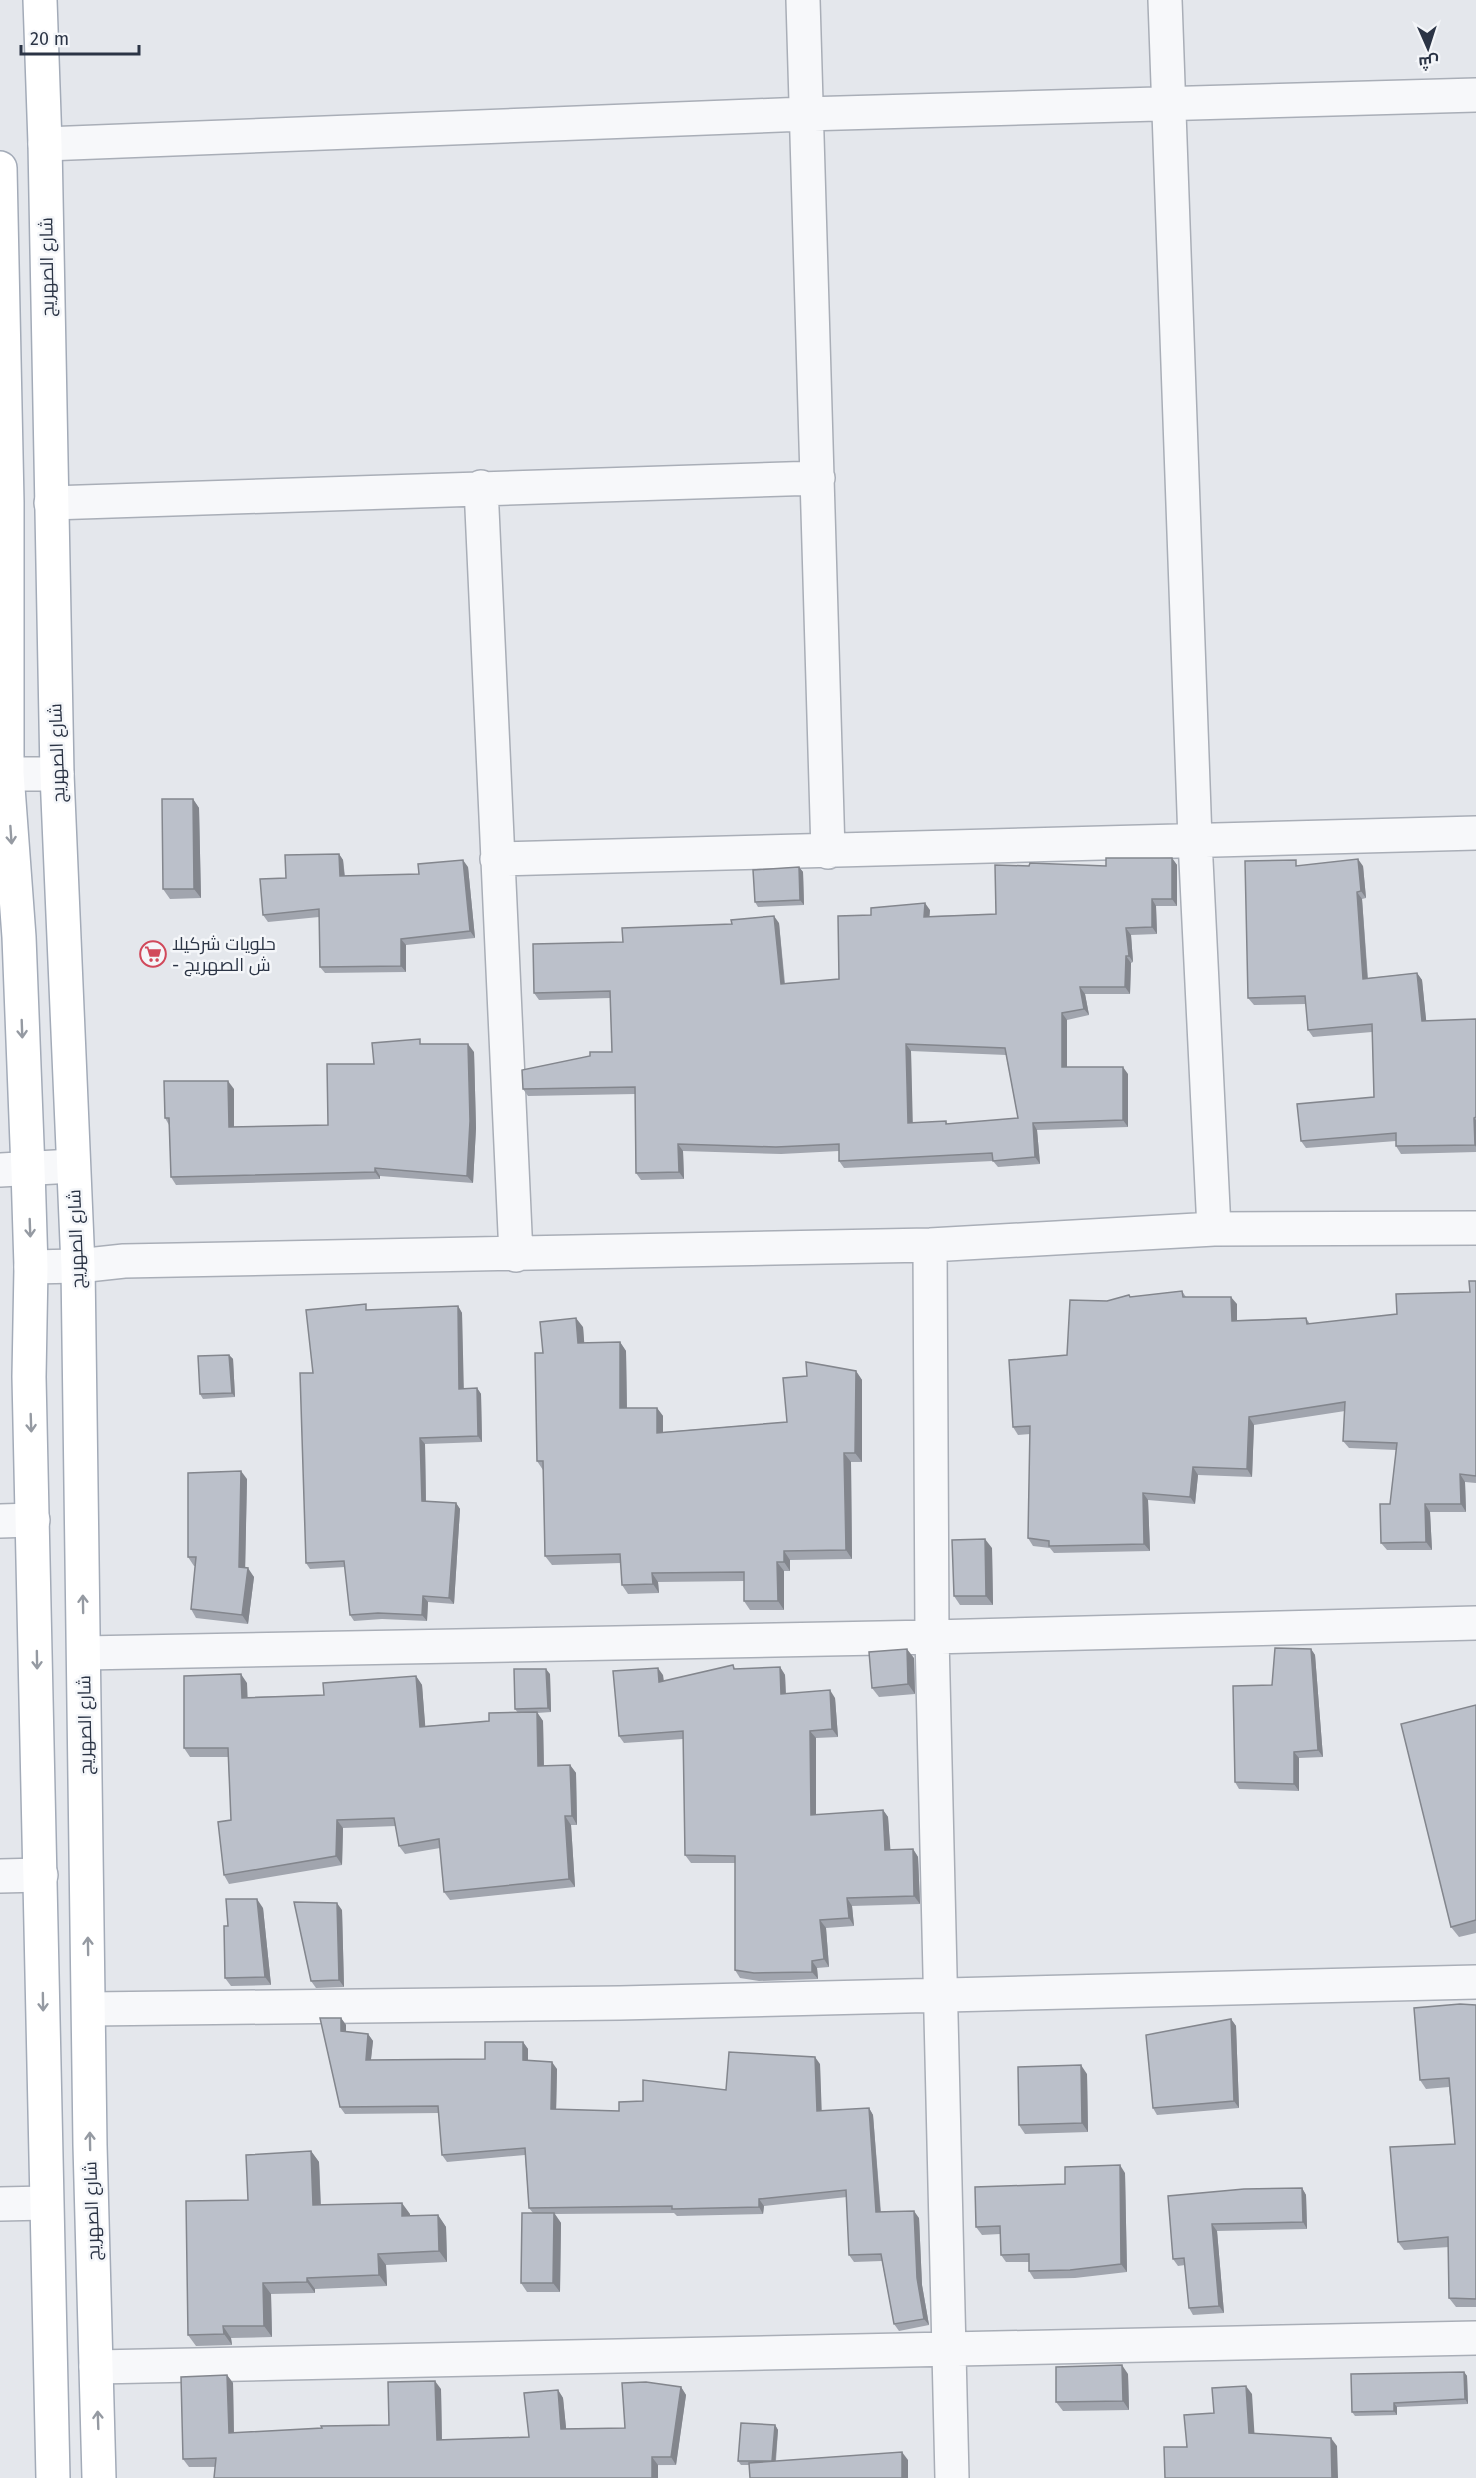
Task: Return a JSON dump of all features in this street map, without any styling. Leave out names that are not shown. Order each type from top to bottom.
[{"type":"main road","name":"شارع الصهريج","points":[[40,0],[45,144],[57,774],[78,1266],[90,2009],[90,2145],[99,2478]]},
{"type":"main road","points":[[0,168],[7,502],[4,774],[19,937],[14,1170],[31,1268],[29,1377],[53,2478]]},
{"type":"street","points":[[803,0],[828,852]]},
{"type":"street","points":[[1165,0],[1195,840],[1214,1229]]},
{"type":"street","points":[[45,144],[805,114],[1476,95]]},
{"type":"street","points":[[51,502],[818,478]]},
{"type":"street","points":[[481,487],[516,1255]]},
{"type":"street","points":[[4,774],[57,774]]},
{"type":"street","points":[[497,859],[828,852],[1476,832]]},
{"type":"street","points":[[14,1170],[73,1166]]},
{"type":"street","points":[[31,1268],[124,1261],[930,1245],[1214,1229],[1476,1228]]},
{"type":"street","points":[[930,1245],[939,1995],[952,2478]]},
{"type":"street","points":[[0,1521],[33,1520]]},
{"type":"street","points":[[84,1653],[933,1637],[1476,1623]]},
{"type":"street","points":[[0,1876],[41,1875]]},
{"type":"street","points":[[90,2009],[620,2003],[1476,1982]]},
{"type":"street","points":[[0,2204],[46,2203]]},
{"type":"street","points":[[96,2367],[950,2351],[1476,2338]]},
{"type":"building","points":[[162,799],[193,799],[194,889],[163,889]]},
{"type":"building","points":[[339,854],[340,876],[419,874],[418,864],[463,860],[470,931],[401,939],[401,966],[320,967],[319,909],[263,915],[260,879],[286,878],[285,855]]},
{"type":"building","points":[[1106,858],[1172,858],[1172,899],[1152,899],[1152,927],[1126,928],[1129,956],[1126,956],[1125,987],[1080,987],[1084,1009],[1062,1013],[1062,1067],[1123,1067],[1123,1120],[1033,1123],[1035,1157],[993,1161],[992,1153],[839,1161],[839,1144],[776,1147],[678,1144],[679,1172],[636,1173],[635,1087],[523,1089],[522,1070],[590,1056],[590,1052],[612,1052],[610,991],[534,993],[533,944],[623,942],[622,928],[732,924],[731,920],[774,916],[781,984],[839,979],[838,916],[871,915],[871,908],[925,903],[924,917],[996,914],[995,865],[1029,866],[1030,863],[1106,866]],"holes":[[[906,1044],[1005,1048],[1018,1118],[946,1124],[946,1121],[908,1123]]]},
{"type":"building","points":[[1358,859],[1361,891],[1357,892],[1363,979],[1417,973],[1422,1021],[1476,1019],[1475,1145],[1396,1146],[1396,1133],[1301,1141],[1297,1104],[1374,1097],[1372,1024],[1308,1030],[1305,996],[1248,998],[1245,861],[1296,860],[1296,866]]},
{"type":"building","points":[[799,867],[800,900],[755,902],[753,870]]},
{"type":"building","points":[[420,1039],[420,1044],[468,1044],[470,1121],[467,1176],[375,1168],[375,1172],[171,1177],[169,1118],[165,1118],[164,1081],[228,1081],[229,1127],[328,1125],[327,1064],[374,1064],[372,1043]]},
{"type":"building","points":[[1469,1281],[1476,1281],[1476,1476],[1460,1474],[1461,1504],[1425,1504],[1426,1542],[1381,1543],[1380,1504],[1390,1504],[1397,1443],[1343,1441],[1345,1402],[1249,1417],[1247,1469],[1193,1467],[1190,1497],[1143,1493],[1144,1544],[1049,1546],[1049,1541],[1028,1538],[1030,1426],[1013,1427],[1009,1360],[1067,1355],[1070,1300],[1107,1301],[1129,1295],[1130,1297],[1182,1291],[1183,1297],[1231,1297],[1232,1321],[1306,1318],[1307,1324],[1397,1314],[1396,1294],[1470,1292]]},
{"type":"building","points":[[366,1304],[366,1310],[458,1306],[459,1389],[477,1388],[478,1436],[420,1438],[422,1501],[456,1503],[449,1598],[423,1596],[422,1615],[378,1613],[350,1615],[344,1561],[306,1563],[300,1373],[313,1373],[306,1310]]},
{"type":"building","points":[[576,1318],[578,1343],[620,1342],[620,1408],[657,1408],[657,1433],[787,1422],[783,1378],[807,1376],[806,1362],[856,1371],[855,1453],[844,1453],[846,1550],[784,1551],[784,1562],[777,1562],[778,1601],[744,1601],[744,1572],[652,1573],[653,1584],[622,1585],[620,1554],[545,1556],[543,1461],[537,1461],[535,1353],[543,1353],[540,1322]]},
{"type":"building","points":[[229,1355],[232,1393],[200,1394],[198,1356]]},
{"type":"building","points":[[241,1471],[239,1567],[248,1568],[242,1615],[191,1609],[196,1557],[188,1557],[188,1473]]},
{"type":"building","points":[[985,1539],[986,1596],[954,1596],[952,1540]]},
{"type":"building","points":[[1275,1648],[1311,1649],[1318,1750],[1294,1752],[1294,1784],[1235,1782],[1233,1686],[1272,1685]]},
{"type":"building","points":[[907,1649],[908,1684],[872,1688],[869,1652]]},
{"type":"building","points":[[733,1665],[734,1669],[780,1667],[781,1694],[830,1690],[832,1729],[810,1731],[811,1815],[883,1810],[885,1850],[913,1849],[914,1896],[847,1898],[849,1918],[820,1920],[824,1959],[812,1961],[812,1972],[754,1973],[735,1970],[735,1856],[685,1855],[683,1731],[619,1736],[613,1671],[658,1668],[659,1682]]},
{"type":"building","points":[[514,1669],[546,1669],[548,1708],[515,1709]]},
{"type":"building","points":[[241,1674],[242,1698],[324,1695],[323,1683],[416,1676],[420,1727],[489,1721],[489,1713],[537,1712],[538,1766],[570,1765],[572,1816],[565,1816],[569,1879],[444,1892],[439,1839],[399,1846],[394,1818],[337,1820],[336,1856],[224,1875],[218,1822],[231,1820],[228,1748],[184,1748],[184,1676]]},
{"type":"building","points":[[1476,1705],[1476,1920],[1451,1927],[1401,1724]]},
{"type":"building","points":[[226,1899],[257,1899],[265,1977],[225,1978],[224,1926],[228,1926]]},
{"type":"building","points":[[294,1902],[337,1903],[339,1980],[311,1981]]},
{"type":"building","points":[[1476,2005],[1476,2299],[1449,2298],[1448,2237],[1398,2242],[1390,2147],[1455,2144],[1449,2078],[1420,2080],[1414,2008]]},
{"type":"building","points":[[320,2018],[341,2018],[341,2031],[368,2034],[366,2060],[485,2059],[485,2042],[523,2042],[523,2060],[552,2062],[551,2109],[619,2111],[619,2102],[643,2101],[643,2080],[726,2090],[729,2052],[815,2057],[817,2111],[869,2108],[876,2212],[914,2211],[917,2278],[924,2319],[894,2324],[881,2254],[849,2255],[846,2190],[759,2199],[759,2207],[529,2208],[525,2148],[442,2155],[438,2106],[340,2107]]},
{"type":"building","points":[[1231,2019],[1234,2101],[1153,2108],[1146,2035]]},
{"type":"building","points":[[1081,2065],[1082,2123],[1019,2125],[1018,2067]]},
{"type":"building","points":[[311,2151],[313,2205],[402,2203],[402,2216],[438,2215],[439,2251],[378,2254],[379,2275],[307,2278],[307,2282],[263,2283],[264,2326],[223,2326],[224,2334],[188,2335],[186,2201],[248,2200],[246,2155]]},
{"type":"building","points":[[1120,2165],[1121,2264],[1070,2270],[1029,2271],[1029,2254],[1001,2255],[1000,2226],[976,2227],[975,2187],[1065,2184],[1065,2167]]},
{"type":"building","points":[[1302,2188],[1303,2222],[1212,2224],[1219,2306],[1189,2308],[1184,2258],[1173,2259],[1168,2196],[1244,2189]]},
{"type":"building","points":[[522,2213],[554,2213],[553,2283],[521,2283]]},
{"type":"building","points":[[1122,2365],[1123,2401],[1056,2402],[1056,2367]]},
{"type":"building","points":[[1464,2372],[1465,2399],[1394,2403],[1394,2411],[1352,2412],[1351,2374]]},
{"type":"building","points":[[227,2375],[229,2433],[322,2428],[321,2426],[389,2425],[388,2382],[435,2381],[437,2440],[529,2437],[524,2393],[558,2390],[561,2429],[625,2428],[622,2383],[646,2382],[681,2387],[671,2457],[652,2457],[652,2478],[214,2478],[216,2458],[183,2459],[181,2377]]},
{"type":"building","points":[[1246,2386],[1249,2433],[1331,2438],[1332,2478],[1165,2478],[1164,2447],[1187,2447],[1184,2415],[1214,2413],[1212,2388]]},
{"type":"building","points":[[741,2423],[775,2425],[772,2461],[738,2461]]},
{"type":"building","points":[[902,2452],[902,2478],[750,2478],[749,2463]]},
{"type":"place","name":"حلويات شركيلا - ش الصهريج","points":[[153,954]]}]
